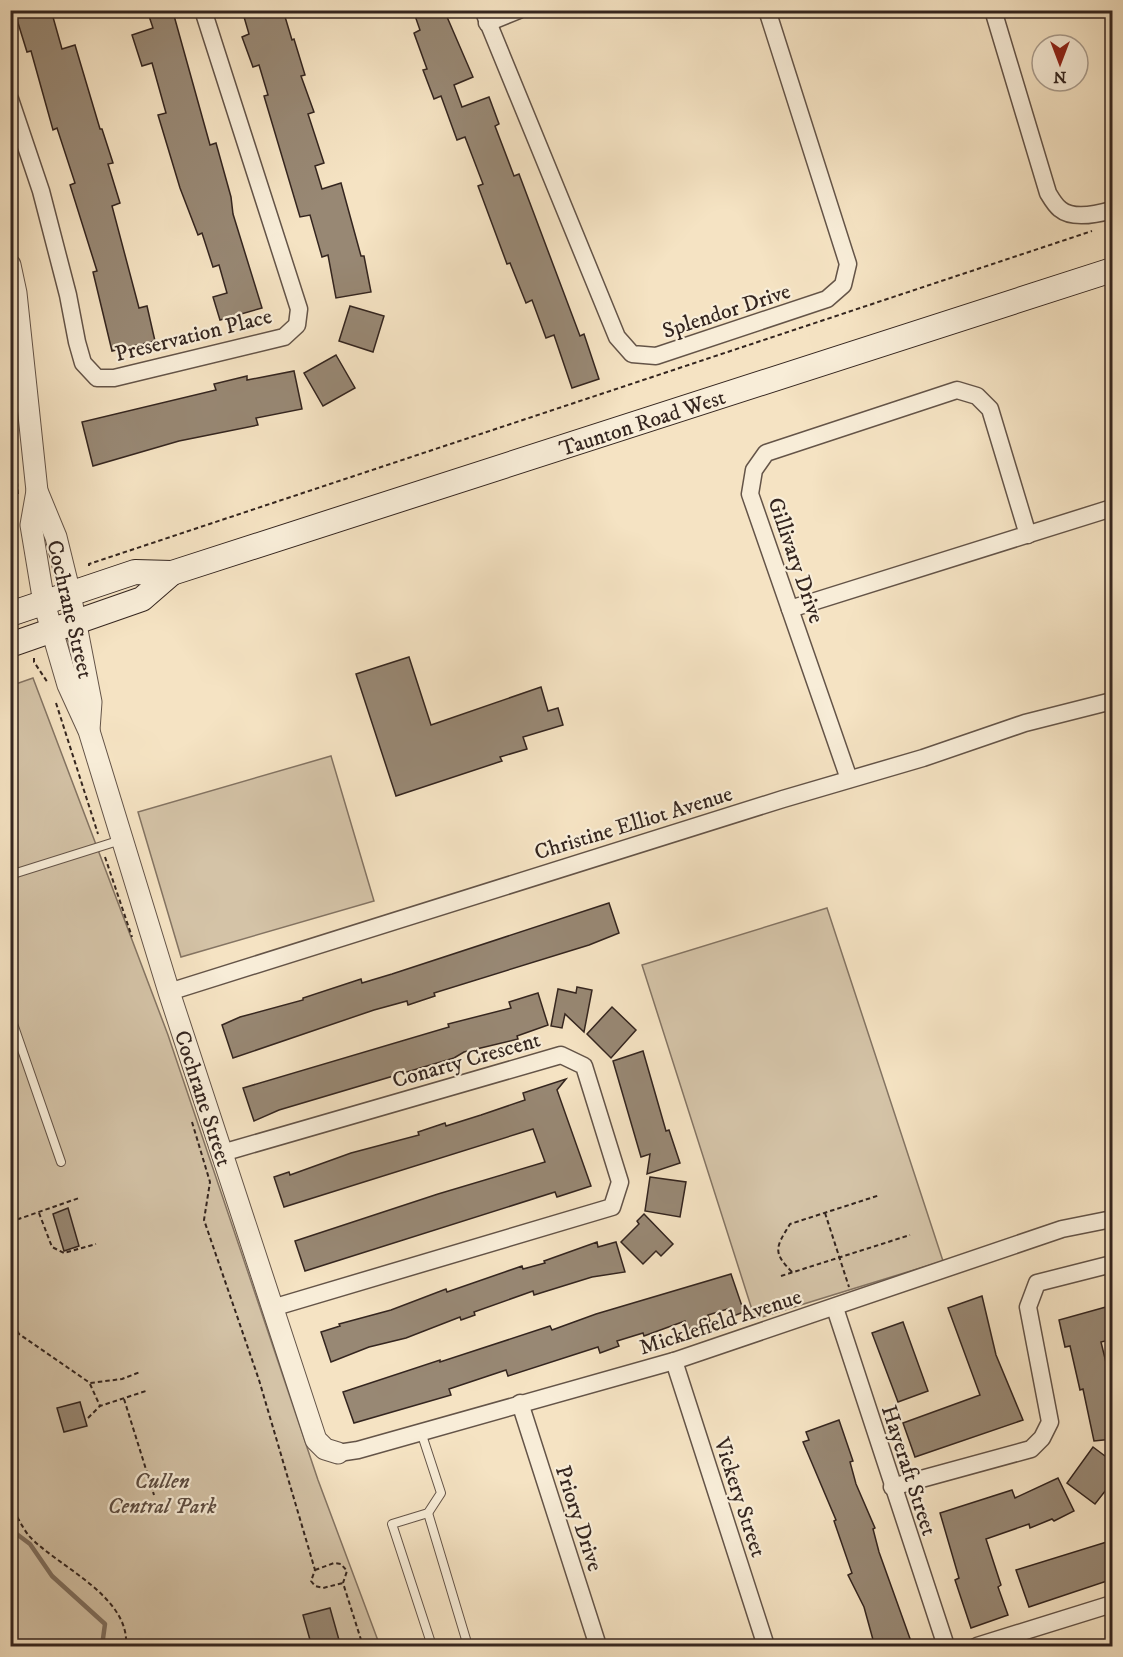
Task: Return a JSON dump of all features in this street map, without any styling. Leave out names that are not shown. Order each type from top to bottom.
[{"type":"main road","name":"Taunton Road West","points":[[10,614],[135,572],[172,573],[1113,270]]},
{"type":"main road","name":"Taunton Road West","points":[[10,645],[142,599],[172,573]]},
{"type":"street","name":"Preservation Place","points":[[10,99],[44,202],[83,363],[97,378],[114,378],[284,337],[297,326],[299,309],[203,10]]},
{"type":"street","points":[[485,17],[519,10]]},
{"type":"street","name":"Splendor Drive","points":[[485,17],[617,337],[632,354],[656,356],[827,299],[843,285],[848,264],[767,10]]},
{"type":"street","points":[[993,10],[1048,193],[1060,210],[1074,214],[1098,214],[1113,210]]},
{"type":"street","name":"Cochrane Street","points":[[10,265],[16,293],[37,491],[31,525],[44,603],[68,685],[89,730],[111,842],[169,992],[316,1440],[326,1449],[338,1453]]},
{"type":"street","name":"Gillivary Drive","points":[[849,780],[750,494],[754,470],[766,453],[957,390],[977,396],[990,410],[1028,535]]},
{"type":"street","name":"Cochrane Street","points":[[37,491],[56,537],[70,594],[91,702],[89,730]]},
{"type":"street","points":[[790,609],[1113,508]]},
{"type":"street","name":"Christine Elliot Avenue","points":[[169,992],[1025,723],[1113,701]]},
{"type":"street","name":"Conarty Crescent","points":[[222,1153],[561,1055],[584,1065],[621,1182],[612,1206],[272,1308]]},
{"type":"street","name":"Micklefield Avenue","points":[[338,1453],[358,1450],[674,1361],[835,1308],[1062,1228],[1113,1219]]},
{"type":"street","points":[[892,1487],[1031,1449],[1042,1438],[1050,1422],[1028,1307],[1037,1283],[1113,1264]]},
{"type":"street","name":"Hayeraft Street","points":[[835,1308],[946,1647]]},
{"type":"street","name":"Vickery Street","points":[[674,1361],[766,1647]]},
{"type":"street","name":"Priory Drive","points":[[520,1403],[598,1647]]},
{"type":"street","points":[[977,1647],[1113,1604]]},
{"type":"lane","points":[[10,875],[111,842]]},
{"type":"lane","points":[[10,1015],[61,1162]]},
{"type":"lane","points":[[421,1431],[441,1494],[428,1513],[392,1524],[432,1647]]},
{"type":"lane","points":[[428,1513],[468,1647]]},
{"type":"path","points":[[89,567],[89,564],[190,530],[1101,228]]},
{"type":"path","points":[[34,655],[34,662],[50,685]]},
{"type":"path","points":[[54,697],[111,842],[134,941]]},
{"type":"path","points":[[190,1117],[210,1182],[204,1220],[259,1380],[315,1570],[311,1581],[315,1586],[323,1588],[343,1583]]},
{"type":"path","points":[[792,1272],[779,1259],[777,1245],[790,1224],[880,1195]]},
{"type":"path","points":[[10,1222],[78,1197]]},
{"type":"path","points":[[39,1213],[52,1247],[64,1253],[96,1244]]},
{"type":"path","points":[[825,1213],[854,1301]]},
{"type":"path","points":[[781,1276],[910,1235]]},
{"type":"path","points":[[10,1318],[19,1334],[90,1383],[100,1406]]},
{"type":"path","points":[[90,1383],[122,1378],[140,1372]]},
{"type":"path","points":[[88,1418],[100,1406],[146,1391]]},
{"type":"path","points":[[124,1399],[154,1495]]},
{"type":"path","points":[[10,1504],[29,1535],[73,1569],[117,1611],[127,1636],[126,1647]]},
{"type":"path","points":[[315,1570],[334,1563],[341,1564],[346,1571],[343,1583],[363,1647]]},
{"type":"path","points":[[10,1642],[35,1642],[36,1647]]},
{"type":"green space","name":"Cullen Central Park","points":[[33,678],[168,1035],[318,1480],[380,1646],[11,1646],[10,686]]},
{"type":"green space","points":[[331,756],[374,901],[181,957],[138,812]]},
{"type":"green space","points":[[827,908],[943,1261],[755,1319],[642,965]]},
{"type":"building","points":[[14,10],[51,10],[62,49],[75,45],[100,129],[102,129],[113,163],[108,164],[120,203],[112,206],[139,308],[147,306],[155,341],[112,351],[93,272],[97,271],[70,185],[75,183],[57,128],[53,130],[31,51],[27,52]]},
{"type":"building","points":[[147,10],[173,12],[210,145],[216,143],[231,197],[233,214],[262,308],[220,320],[213,297],[227,293],[219,265],[213,267],[202,233],[198,235],[180,188],[158,115],[166,113],[152,63],[142,66],[132,35],[153,28]]},
{"type":"building","points":[[242,10],[283,10],[305,75],[301,76],[314,112],[308,114],[324,163],[315,166],[322,189],[341,183],[361,256],[364,256],[371,292],[336,298],[328,255],[322,257],[310,215],[300,217],[264,96],[268,95],[259,65],[253,67],[242,37],[249,34]]},
{"type":"building","points":[[413,10],[444,10],[473,77],[454,85],[462,107],[489,97],[499,124],[495,126],[514,176],[519,174],[580,336],[584,334],[599,379],[572,388],[554,335],[546,338],[532,300],[526,303],[510,263],[507,264],[478,186],[483,184],[465,137],[457,140],[441,96],[434,99],[423,70],[427,69],[414,33],[420,30]]},
{"type":"building","points":[[350,306],[384,316],[373,352],[339,341]]},
{"type":"building","points":[[336,355],[355,388],[323,406],[304,373]]},
{"type":"building","points":[[294,371],[302,409],[256,418],[258,425],[179,441],[93,466],[82,422],[216,390],[214,384],[247,376],[247,380]]},
{"type":"building","points":[[409,657],[431,725],[541,687],[548,711],[558,708],[563,725],[523,737],[527,749],[500,757],[502,761],[396,796],[356,674]]},
{"type":"building","points":[[609,903],[619,933],[589,945],[434,993],[435,996],[408,1005],[407,1001],[374,1010],[233,1058],[222,1025],[240,1017],[303,1000],[303,998],[361,979],[362,983],[392,974]]},
{"type":"building","points":[[577,987],[592,990],[584,1032],[565,1014],[562,1028],[551,1026],[558,989],[576,993]]},
{"type":"building","points":[[538,993],[548,1025],[517,1036],[518,1039],[464,1052],[454,1058],[279,1110],[254,1121],[243,1088],[449,1027],[448,1024],[511,1008],[509,1002]]},
{"type":"building","points":[[612,1007],[636,1030],[611,1058],[587,1034]]},
{"type":"building","points":[[643,1051],[666,1131],[669,1130],[680,1163],[647,1174],[650,1154],[641,1157],[613,1061]]},
{"type":"building","points":[[566,1079],[557,1090],[591,1186],[557,1197],[555,1192],[305,1271],[295,1241],[545,1162],[533,1129],[284,1207],[274,1177],[289,1172],[290,1175],[351,1153],[419,1135],[418,1132],[445,1123],[446,1126],[481,1115],[525,1100],[523,1093]]},
{"type":"building","points":[[650,1177],[686,1182],[680,1217],[645,1211]]},
{"type":"building","points":[[68,1208],[79,1246],[64,1251],[53,1214]]},
{"type":"building","points":[[644,1214],[673,1244],[661,1256],[656,1251],[643,1264],[621,1242],[639,1224],[637,1221]]},
{"type":"building","points":[[597,1242],[598,1247],[616,1242],[625,1272],[592,1277],[534,1295],[533,1291],[474,1312],[475,1315],[461,1320],[460,1317],[406,1338],[369,1347],[331,1362],[321,1332],[340,1326],[339,1324],[391,1310],[446,1289],[447,1292],[522,1266],[523,1269],[545,1263],[544,1261]]},
{"type":"building","points":[[731,1274],[744,1312],[733,1316],[731,1308],[708,1315],[710,1321],[688,1329],[685,1321],[644,1336],[643,1333],[617,1341],[619,1346],[600,1353],[598,1347],[508,1376],[506,1370],[449,1389],[451,1395],[354,1423],[343,1392],[550,1326],[552,1330],[596,1314]]},
{"type":"building","points":[[982,1296],[996,1355],[1023,1420],[915,1457],[903,1423],[980,1395],[948,1308]]},
{"type":"building","points":[[1113,1305],[1113,1339],[1101,1342],[1113,1391],[1113,1439],[1094,1441],[1083,1389],[1080,1390],[1070,1346],[1065,1347],[1059,1320]]},
{"type":"building","points":[[903,1322],[928,1391],[898,1402],[872,1333]]},
{"type":"building","points":[[80,1402],[87,1426],[64,1432],[57,1408]]},
{"type":"building","points":[[839,1420],[853,1461],[850,1462],[856,1484],[875,1528],[873,1529],[879,1552],[913,1647],[875,1647],[864,1607],[848,1575],[852,1573],[834,1521],[836,1520],[803,1442],[809,1440],[806,1432]]},
{"type":"building","points":[[1093,1447],[1113,1462],[1113,1481],[1095,1504],[1067,1483]]},
{"type":"building","points":[[1058,1478],[1074,1511],[1054,1521],[1052,1519],[1030,1528],[1029,1524],[986,1539],[1001,1585],[998,1587],[1008,1615],[971,1628],[955,1580],[959,1578],[940,1513],[1012,1490],[1015,1498]]},
{"type":"building","points":[[1113,1540],[1113,1579],[1029,1607],[1016,1570]]},
{"type":"building","points":[[330,1608],[341,1647],[312,1647],[303,1615]]},
{"type":"waterway","points":[[10,1529],[30,1544],[52,1576],[105,1624],[102,1646]]}]
